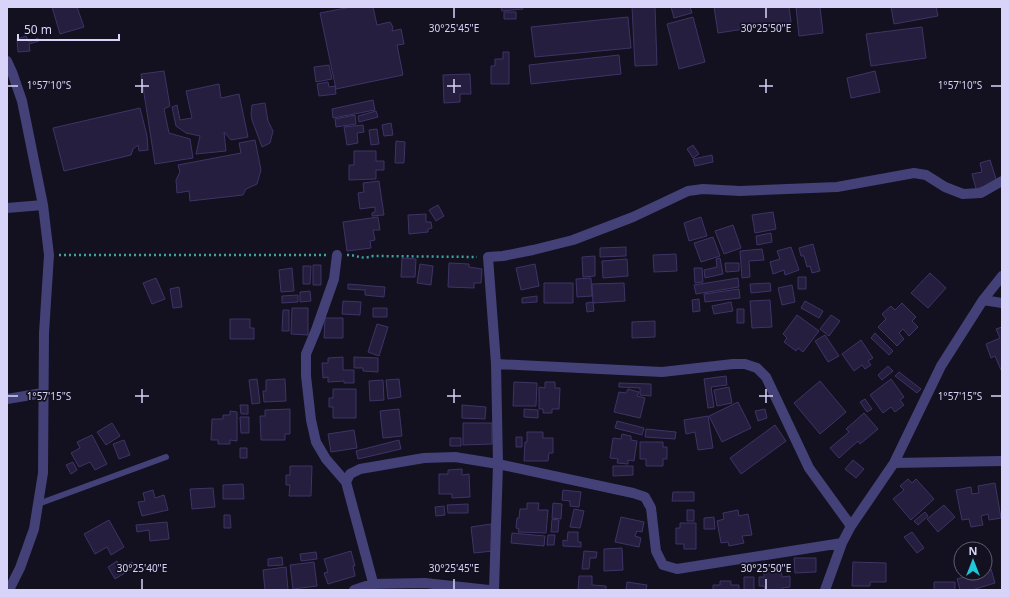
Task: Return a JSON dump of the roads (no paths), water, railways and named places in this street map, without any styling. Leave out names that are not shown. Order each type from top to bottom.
[{"type":"street","points":[[7,61],[22,101],[43,205],[49,255],[44,333],[43,473],[34,529],[20,568],[9,590]]},
{"type":"street","points":[[494,590],[498,464],[496,364],[488,257],[503,256],[533,250],[573,240],[633,217],[688,191],[703,189],[740,190],[837,187],[914,173],[926,175],[945,187],[963,194],[981,192],[1002,180]]},
{"type":"street","points":[[7,208],[43,205]]},
{"type":"street","points":[[337,255],[334,279],[306,354],[306,376],[311,420],[316,442],[326,459],[346,482],[373,587]]},
{"type":"street","points":[[825,590],[842,543],[851,526],[894,463],[941,366],[983,300],[1002,276]]},
{"type":"street","points":[[983,300],[1002,303]]},
{"type":"street","points":[[496,364],[662,372],[733,364],[745,364],[757,368],[766,377],[809,468],[851,526]]},
{"type":"street","points":[[7,399],[43,393]]},
{"type":"street","points":[[346,482],[350,474],[360,469],[424,458],[455,457],[498,464],[633,493],[645,497],[651,508],[656,551],[663,565],[677,569],[842,543]]},
{"type":"street","points":[[894,463],[1002,460]]},
{"type":"street","points":[[354,590],[425,583],[489,590]]},
{"type":"lane","points":[[38,504],[166,456]]}]
